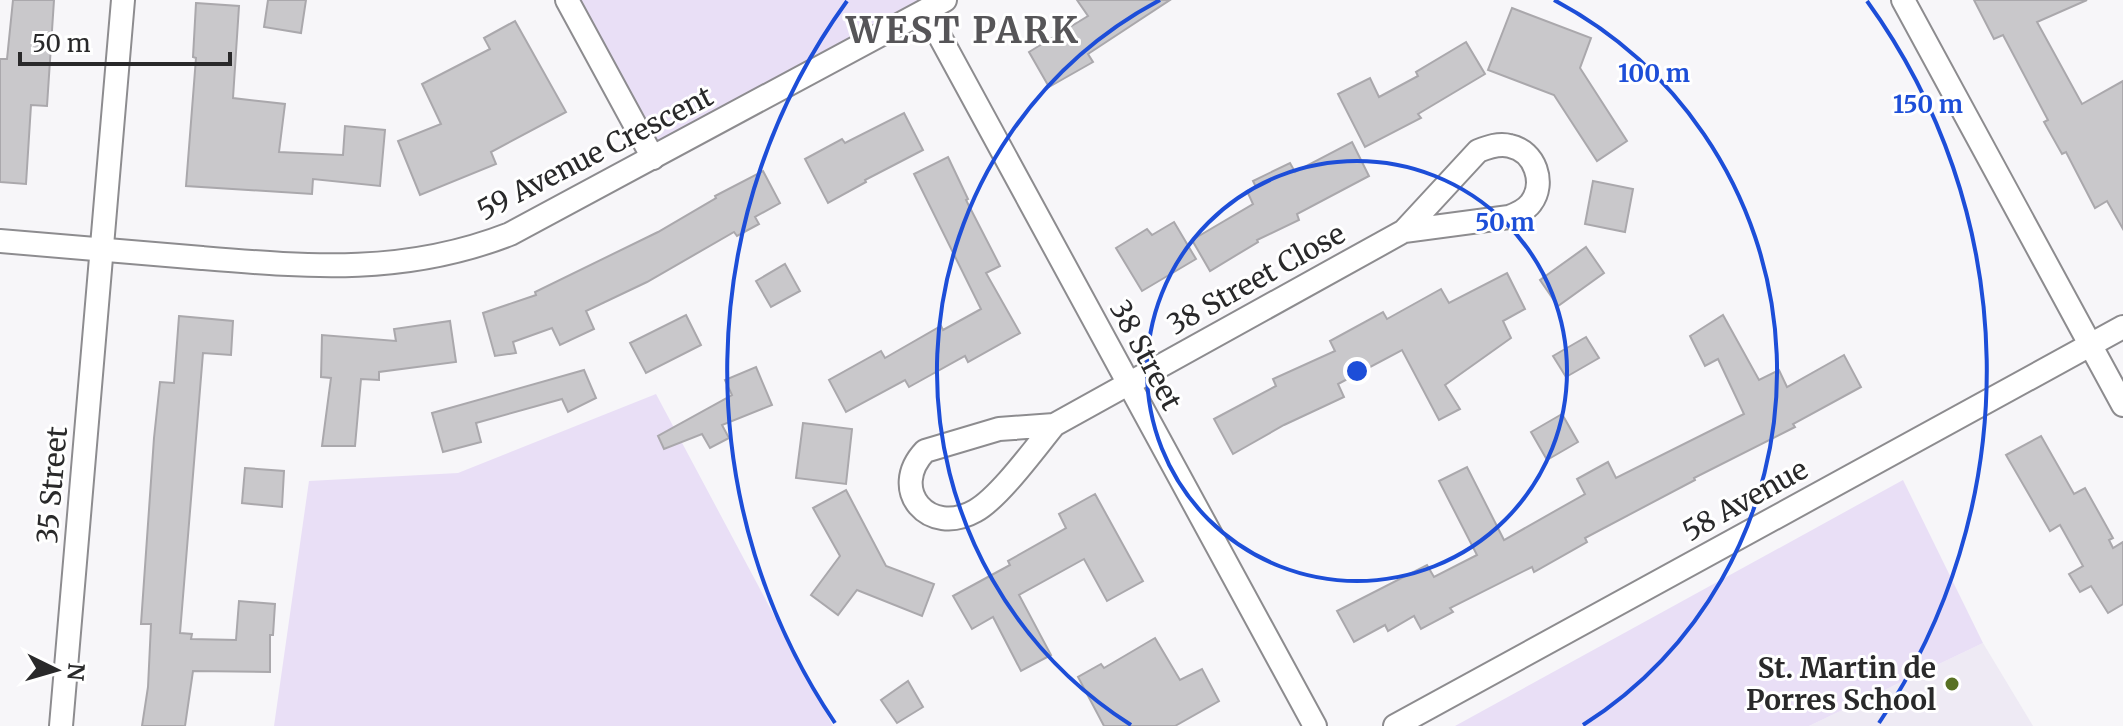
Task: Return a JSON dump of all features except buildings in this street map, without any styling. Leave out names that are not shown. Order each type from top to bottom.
[{"type":"street","name":"35 Street","points":[[61,726],[123,0]]},
{"type":"street","points":[[567,0],[653,158]]},
{"type":"street","points":[[1903,0],[2123,405]]},
{"type":"street","name":"59 Avenue Crescent","points":[[0,241],[314,267],[421,259],[480,246],[510,234],[935,5]]},
{"type":"street","name":"38 Street","points":[[935,5],[1128,385],[1315,726]]},
{"type":"street","name":"38 Street Close","points":[[1054,425],[999,429],[925,451],[916,461],[913,474],[915,504],[939,518],[953,519],[979,510],[1054,425],[1404,231],[1478,151],[1495,145],[1510,146],[1523,151],[1534,161],[1537,190],[1531,203],[1521,212],[1509,217],[1404,231]]},
{"type":"street","name":"58 Avenue","points":[[1395,726],[2123,327]]},
{"type":"shaded area","points":[[577,0],[945,0],[653,158]]},
{"type":"shaded area","points":[[656,394],[833,726],[274,726],[309,481],[458,473]]},
{"type":"shaded area","points":[[1903,480],[1983,643],[1809,726],[1455,726]]},
{"type":"shaded area","name":"St. Martin de Porres School","points":[[1983,643],[2033,726],[1809,726]]},
{"type":"place","name":"St. Martin de Porres School","points":[[1952,684]]},
{"type":"district","name":"WEST PARK","points":[[963,30]]}]
